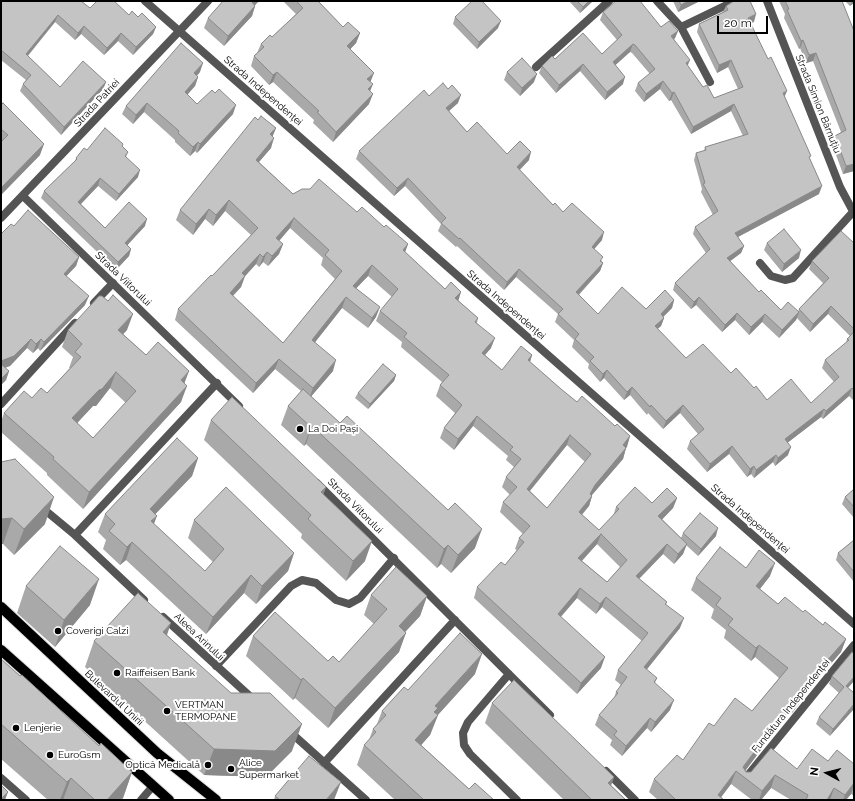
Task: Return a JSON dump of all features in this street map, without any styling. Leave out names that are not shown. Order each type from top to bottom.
[{"type":"main road","name":"Bulevardul Unirii","points":[[1,608],[157,753],[216,800]]},
{"type":"main road","points":[[1,650],[169,800]]},
{"type":"street","name":"Strada Independenței","points":[[145,1],[180,30],[854,624]]},
{"type":"street","name":"Strada Patriei","points":[[1,218],[208,1]]},
{"type":"street","points":[[536,66],[609,1]]},
{"type":"street","points":[[657,1],[681,27],[710,82]]},
{"type":"street","points":[[681,27],[736,1]]},
{"type":"street","name":"Strada Simion Bărnuțiu","points":[[767,1],[840,186],[854,213]]},
{"type":"street","name":"Strada Viitorului","points":[[23,196],[217,383],[244,411]]},
{"type":"street","points":[[760,263],[771,276],[785,280],[793,278],[854,213]]},
{"type":"street","points":[[1,404],[113,283]]},
{"type":"street","points":[[75,535],[217,383]]},
{"type":"street","name":"Strada Viitorului","points":[[311,476],[558,724]]},
{"type":"street","name":"Aleea Arinului","points":[[32,499],[75,535],[262,707]]},
{"type":"street","points":[[216,666],[291,586],[302,580],[316,583],[336,600],[349,604],[360,598],[394,558]]},
{"type":"street","points":[[324,763],[455,620]]},
{"type":"street","name":"Fundătura Independenței","points":[[744,780],[854,645]]},
{"type":"street","points":[[509,674],[468,722],[463,733],[464,745],[470,754],[517,800]]},
{"type":"street","points":[[284,727],[366,800]]},
{"type":"street","points":[[602,767],[635,800]]},
{"type":"street","points":[[1,778],[26,800]]},
{"type":"street","points":[[141,800],[152,786]]},
{"type":"building","points":[[1,1],[81,1],[90,8],[97,1],[114,1],[129,15],[132,11],[138,17],[142,13],[156,27],[136,47],[121,33],[107,48],[84,26],[78,33],[58,15],[26,54],[60,87],[83,61],[106,82],[64,127],[23,84],[31,75],[1,50]]},
{"type":"building","points":[[223,1],[253,1],[252,2],[255,6],[228,36],[208,18]]},
{"type":"building","points":[[296,1],[318,1],[343,27],[348,22],[360,33],[347,46],[374,73],[367,79],[373,84],[368,89],[373,94],[336,132],[317,112],[319,111],[277,72],[273,75],[254,56],[264,47],[261,44],[270,35],[272,37],[303,8]]},
{"type":"building","points":[[472,1],[482,1],[501,21],[479,42],[455,17]]},
{"type":"building","points":[[577,1],[589,1],[583,7]]},
{"type":"building","points":[[616,1],[640,1],[661,27],[669,21],[678,31],[671,36],[690,60],[686,63],[703,87],[707,85],[714,98],[743,87],[731,60],[719,65],[699,24],[728,10],[726,6],[734,1],[750,1],[756,14],[748,18],[768,59],[771,57],[787,91],[783,93],[811,156],[809,157],[822,186],[735,233],[744,246],[727,258],[759,292],[761,290],[781,310],[788,302],[799,312],[782,330],[765,314],[751,327],[737,313],[725,325],[699,297],[694,302],[675,283],[710,249],[695,227],[718,211],[703,184],[705,183],[696,153],[706,150],[705,147],[748,134],[734,104],[693,127],[674,92],[672,93],[663,81],[646,94],[638,83],[655,69],[633,44],[613,62],[625,77],[607,92],[583,64],[559,85],[542,66],[552,56],[555,59],[583,33],[602,54],[622,35],[603,12]]},
{"type":"building","points":[[679,1],[688,1],[681,5]]},
{"type":"building","points":[[785,1],[842,1],[854,31],[854,164],[846,166],[835,136],[846,130],[816,53],[809,55],[787,10],[789,9]]},
{"type":"building","points":[[181,43],[203,63],[194,73],[198,77],[185,92],[197,104],[212,90],[215,93],[219,89],[236,105],[200,144],[198,142],[193,147],[178,133],[179,131],[147,103],[136,115],[126,106]]},
{"type":"building","points":[[522,58],[537,74],[522,88],[507,72]]},
{"type":"building","points":[[443,83],[448,89],[452,85],[461,95],[446,108],[467,132],[477,122],[507,154],[520,141],[531,152],[517,167],[553,205],[555,203],[563,212],[572,203],[604,232],[592,247],[603,257],[600,261],[603,263],[576,292],[598,314],[622,287],[646,309],[665,290],[674,300],[661,314],[664,318],[655,326],[686,358],[703,344],[731,373],[736,368],[754,388],[756,386],[767,400],[791,379],[811,403],[839,377],[825,360],[849,340],[847,339],[854,332],[854,390],[852,388],[826,411],[824,409],[785,439],[791,447],[778,458],[776,455],[756,470],[754,466],[750,469],[732,446],[710,464],[690,441],[704,429],[683,405],[666,421],[651,405],[650,407],[632,387],[627,392],[607,370],[603,374],[590,361],[594,357],[575,339],[579,334],[558,314],[563,309],[519,269],[507,282],[460,238],[459,239],[441,223],[446,218],[408,178],[397,188],[359,151],[424,90],[429,96]]},
{"type":"building","points":[[3,103],[44,144],[1,188],[1,142],[8,135],[1,129],[1,105]]},
{"type":"building","points":[[261,116],[276,128],[270,134],[274,138],[256,160],[293,194],[302,189],[310,189],[319,179],[357,212],[362,207],[384,227],[386,225],[408,244],[403,250],[445,289],[451,282],[461,292],[455,298],[478,318],[475,322],[495,338],[482,353],[502,370],[521,346],[532,355],[528,360],[561,389],[577,402],[582,396],[615,426],[617,424],[630,436],[623,445],[626,448],[595,485],[590,494],[592,496],[579,512],[599,530],[619,509],[616,507],[635,487],[652,503],[667,488],[677,498],[658,516],[687,544],[678,554],[667,544],[636,576],[667,602],[665,604],[684,618],[644,667],[657,678],[654,682],[674,700],[655,722],[650,718],[626,746],[614,735],[617,731],[599,715],[618,693],[616,692],[627,677],[618,670],[648,633],[606,597],[600,604],[580,588],[558,614],[605,657],[581,683],[477,587],[501,562],[505,565],[524,542],[519,538],[530,526],[503,502],[517,487],[506,477],[521,459],[510,450],[513,447],[477,416],[458,439],[444,428],[462,405],[440,385],[449,375],[404,337],[407,333],[380,311],[398,289],[372,265],[353,286],[380,307],[372,318],[346,297],[312,340],[336,360],[313,388],[279,359],[256,383],[178,309],[258,228],[229,200],[216,215],[209,209],[196,224],[180,210],[255,117],[258,120]],"holes":[[[294,218],[329,250],[325,255],[342,271],[283,343],[230,293],[245,276],[242,273],[260,254],[263,257],[267,252],[272,256],[283,244],[276,238]],[[570,435],[591,454],[547,508],[527,489]],[[601,534],[627,560],[607,582],[578,558]]]},
{"type":"building","points":[[105,128],[123,144],[122,146],[128,152],[125,156],[140,170],[119,194],[100,178],[78,202],[105,228],[129,202],[147,219],[125,243],[131,249],[118,262],[44,191],[77,159],[76,158],[84,148],[87,150]]},
{"type":"building","points":[[28,210],[79,257],[64,274],[89,296],[44,342],[41,339],[36,344],[31,339],[14,356],[1,361],[1,234],[11,224],[14,226]]},
{"type":"building","points":[[784,229],[801,250],[784,264],[767,243]]},
{"type":"building","points":[[841,231],[854,243],[854,329],[831,306],[813,324],[799,309],[829,278],[812,261]]},
{"type":"building","points":[[113,295],[133,314],[118,330],[146,355],[158,342],[189,371],[181,380],[187,386],[89,492],[53,459],[54,457],[4,413],[24,391],[32,398],[41,388],[47,393],[81,357],[75,352],[82,344],[68,330],[99,296],[102,296],[108,301]],"holes":[[[116,372],[136,391],[93,438],[72,418],[99,390],[102,389]]]},
{"type":"building","points":[[1,364],[9,371],[1,379]]},
{"type":"building","points":[[383,364],[396,375],[370,404],[358,393]]},
{"type":"building","points":[[303,389],[340,423],[347,416],[448,510],[455,503],[482,529],[458,555],[448,545],[444,549],[312,426],[311,427],[288,406]]},
{"type":"building","points":[[232,397],[326,487],[321,492],[372,541],[353,561],[308,519],[311,515],[211,420]]},
{"type":"building","points":[[177,438],[198,458],[150,509],[157,516],[151,521],[205,571],[224,549],[194,520],[226,487],[294,553],[262,586],[251,575],[213,617],[132,542],[127,547],[109,531],[115,524],[105,514]]},
{"type":"building","points":[[15,459],[54,497],[24,529],[12,518],[1,519],[1,462]]},
{"type":"building","points":[[854,489],[854,507],[845,497]]},
{"type":"building","points":[[700,513],[718,528],[701,549],[683,533]]},
{"type":"building","points":[[854,540],[854,572],[838,553]]},
{"type":"building","points":[[60,546],[99,579],[64,620],[26,586]]},
{"type":"building","points":[[720,547],[746,568],[759,550],[775,563],[756,586],[778,604],[785,597],[803,612],[805,610],[823,625],[825,622],[846,639],[804,687],[806,689],[796,700],[795,698],[743,767],[746,772],[751,772],[771,748],[797,769],[812,749],[828,761],[837,750],[854,764],[854,783],[845,795],[834,788],[827,800],[806,800],[808,795],[775,775],[762,791],[736,771],[718,795],[724,800],[676,800],[654,779],[677,755],[683,760],[709,723],[714,726],[735,698],[752,711],[788,668],[759,645],[756,648],[728,625],[733,619],[716,605],[721,598],[696,578]]},
{"type":"building","points":[[396,567],[427,596],[399,626],[406,633],[335,708],[303,678],[301,680],[253,636],[275,612],[328,661],[333,656],[339,662],[387,609],[371,595]]},
{"type":"building","points":[[138,593],[171,623],[163,632],[231,693],[270,693],[302,724],[275,751],[214,749],[94,641]]},
{"type":"building","points":[[460,633],[482,654],[435,706],[438,708],[434,712],[438,715],[415,740],[469,789],[475,783],[494,800],[424,800],[364,745],[376,732],[373,729],[386,715],[382,711],[404,687],[408,690]]},
{"type":"building","points":[[852,652],[854,654],[854,677],[846,686],[854,693],[854,704],[833,729],[819,717],[844,687],[832,676]]},
{"type":"building","points":[[1,659],[20,676],[22,675],[99,746],[101,743],[132,772],[107,800],[95,800],[71,778],[67,782],[1,724]]},
{"type":"building","points":[[514,680],[614,777],[608,783],[626,800],[592,800],[492,703]]},
{"type":"building","points":[[309,756],[341,782],[326,800],[280,800],[275,796]]},
{"type":"building","points":[[1,785],[8,792],[1,799]]},
{"type":"place","name":"La Doi Pași","points":[[300,429]]},
{"type":"place","name":"Coverigi Calzi","points":[[58,631]]},
{"type":"place","name":"Raiffeisen Bank","points":[[117,673]]},
{"type":"place","name":"VERTMAN TERMOPANE","points":[[167,711]]},
{"type":"place","name":"Lenjerie","points":[[16,728]]},
{"type":"place","name":"EuroGsm","points":[[50,755]]},
{"type":"place","name":"Optică Medicală","points":[[208,765]]},
{"type":"place","name":"Alice Supermarket","points":[[231,769]]}]
